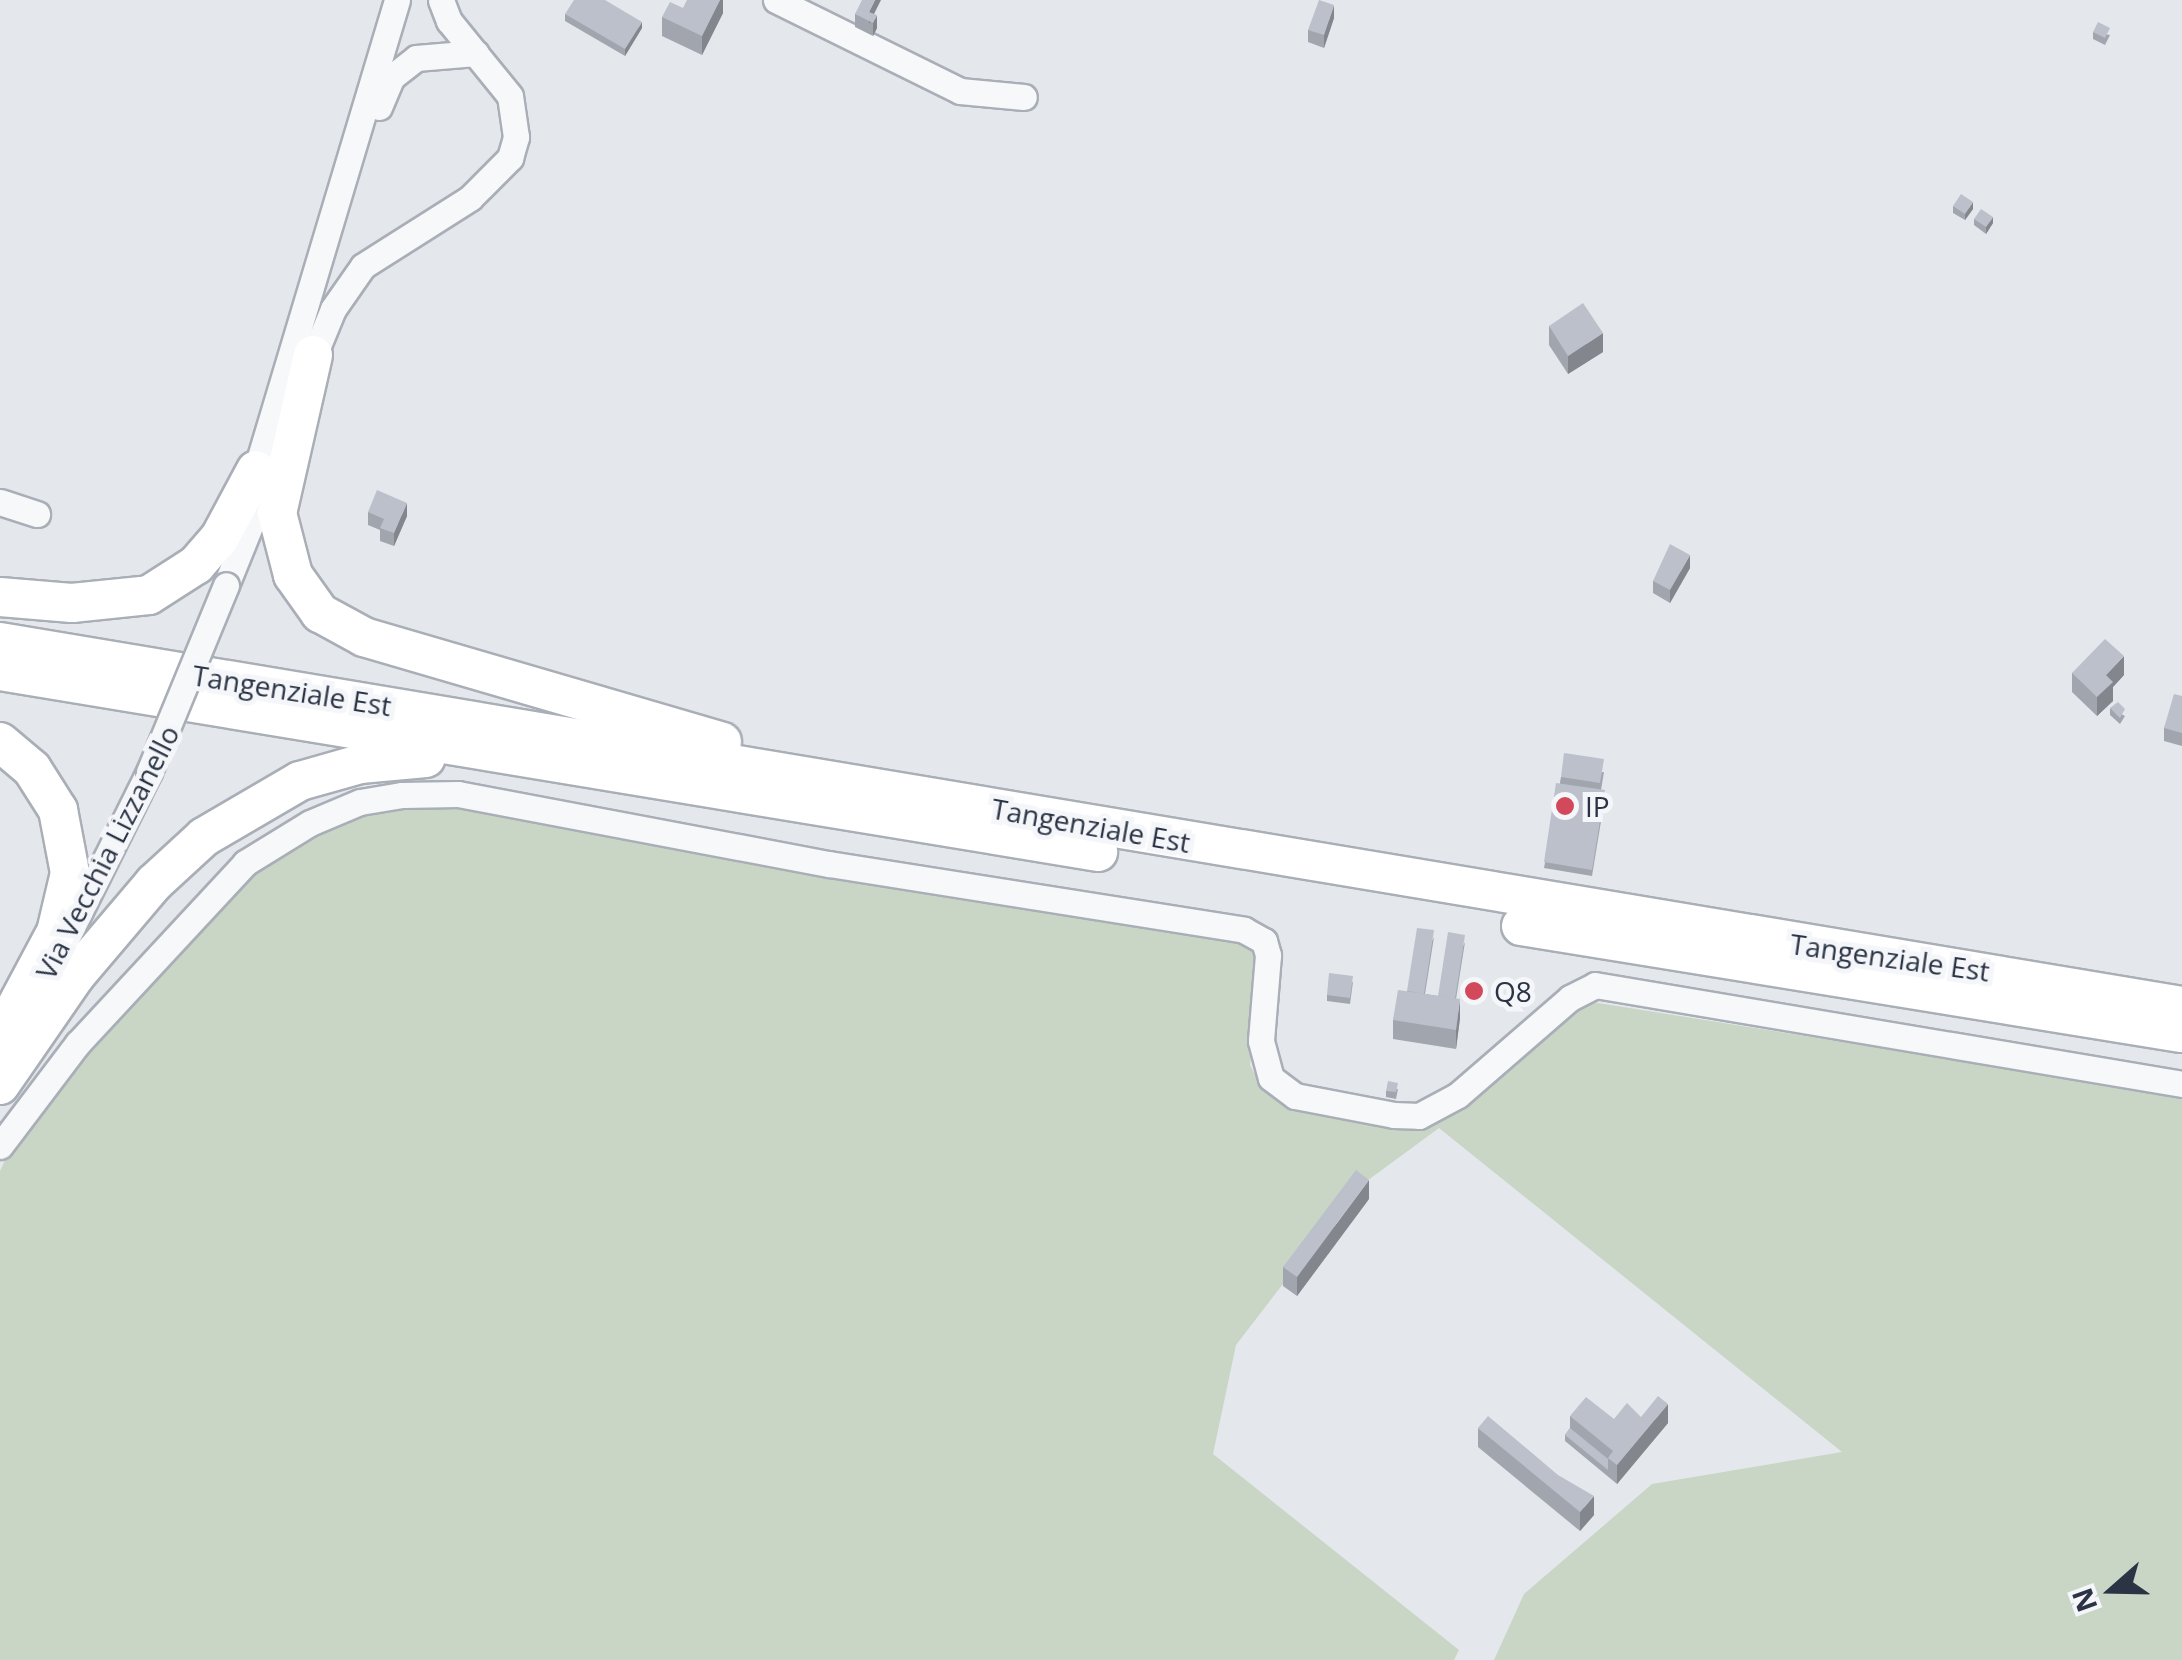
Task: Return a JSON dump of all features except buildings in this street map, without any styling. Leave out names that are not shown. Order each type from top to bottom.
[{"type":"highway","points":[[313,355],[282,468],[277,514],[284,556],[302,593],[341,627],[754,752],[996,801],[1030,815]]},
{"type":"highway","points":[[0,597],[72,602],[149,595],[208,552],[256,470]]},
{"type":"highway","name":"Tangenziale Est","points":[[0,642],[2182,1006]]},
{"type":"highway","name":"Tangenziale Est","points":[[0,670],[691,788],[2182,1033]]},
{"type":"highway","points":[[0,742],[32,769],[58,810],[70,874],[56,932],[0,1037]]},
{"type":"highway","points":[[0,1084],[47,1012],[154,882],[216,828],[280,789],[360,764],[418,758],[642,792],[691,788]]},
{"type":"street","name":"Via Vecchia Lizzanello","points":[[226,585],[256,470],[396,0]]},
{"type":"street","name":"Via Vecchia Lizzanello","points":[[0,1059],[149,772],[333,308],[363,266],[484,188],[510,158],[516,137],[510,96],[441,0]]},
{"type":"street","points":[[776,0],[960,91],[1024,97]]},
{"type":"street","name":"Via Vecchia Lizzanello","points":[[330,223],[352,197],[392,77],[432,53],[476,53]]},
{"type":"street","points":[[0,502],[37,514]]},
{"type":"street","points":[[0,1146],[78,1043],[245,864],[310,823],[360,802],[402,795],[458,794],[829,864],[1244,930],[1264,941],[1268,955],[1261,1041],[1271,1078],[1295,1096],[1394,1115],[1419,1116],[1458,1095],[1570,998],[1596,985],[2182,1084]]},
{"type":"green space","points":[[443,805],[1235,937],[1251,949],[1260,970],[1250,1065],[1263,1091],[1286,1107],[1397,1125],[1447,1117],[1577,1005],[1598,1003],[2182,1096],[2182,1660],[1494,1660],[1524,1594],[1652,1484],[1842,1452],[1439,1128],[1356,1189],[1236,1345],[1213,1454],[1459,1650],[1454,1660],[0,1660],[0,1171],[6,1158],[40,1106],[197,921],[262,862],[316,830],[377,810]]},
{"type":"place","name":"IP","points":[[1565,806]]},
{"type":"place","name":"Q8","points":[[1474,991]]}]
